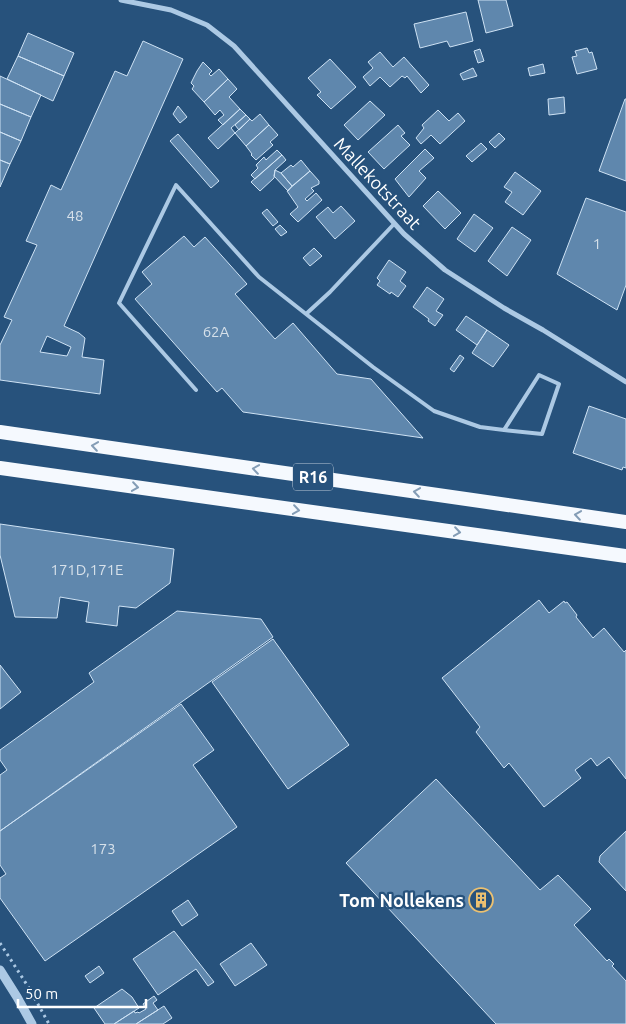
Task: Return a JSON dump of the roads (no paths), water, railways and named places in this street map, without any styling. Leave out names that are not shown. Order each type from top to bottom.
[{"type":"highway","name":"R16","points":[[0,432],[626,522]]},
{"type":"highway","name":"R16","points":[[0,468],[626,556]]},
{"type":"street","name":"Mallekotstraat","points":[[121,0],[171,10],[206,25],[234,46],[394,224],[445,270],[626,382]]},
{"type":"street","points":[[0,970],[32,1024]]},
{"type":"lane","points":[[196,390],[119,303],[176,185],[259,276],[373,368],[434,411],[480,427],[504,430],[542,434],[559,384],[539,375],[504,430]]},
{"type":"lane","points":[[306,314],[394,224]]},
{"type":"place","name":"Tom Nollekens","points":[[481,900]]}]
